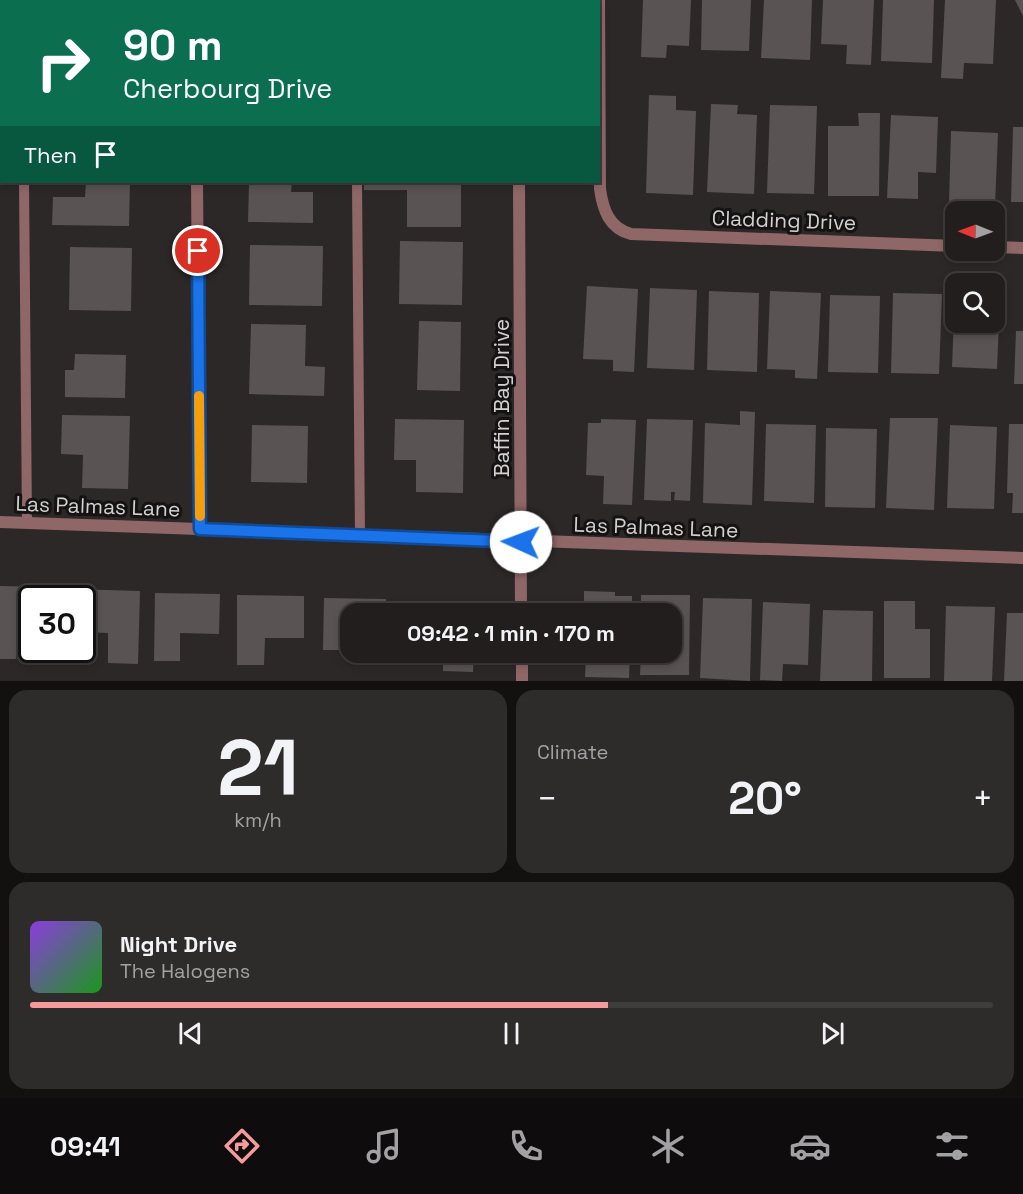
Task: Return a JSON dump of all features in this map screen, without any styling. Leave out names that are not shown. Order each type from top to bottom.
[{"type":"street","points":[[197,183],[200,529]]},
{"type":"street","name":"Baffin Bay Drive","points":[[519,183],[522,603]]},
{"type":"street","name":"Cladding Drive","points":[[600,183],[602,203],[613,225],[620,232],[631,234],[945,246]]},
{"type":"street","points":[[1005,247],[1023,248]]},
{"type":"street","name":"Las Palmas Lane","points":[[0,522],[360,537],[1023,558]]},
{"type":"street","points":[[522,663],[522,681]]},
{"type":"lane","points":[[24,183],[27,523]]},
{"type":"lane","points":[[357,183],[360,537]]},
{"type":"building","points":[[643,0],[691,0],[689,46],[667,45],[666,58],[641,57]]},
{"type":"building","points":[[702,0],[751,0],[749,51],[701,50]]},
{"type":"building","points":[[764,0],[812,0],[810,60],[761,58]]},
{"type":"building","points":[[823,0],[874,0],[871,65],[846,64],[847,45],[821,44]]},
{"type":"building","points":[[883,0],[934,0],[932,63],[881,61]]},
{"type":"building","points":[[945,0],[996,0],[993,64],[964,63],[963,79],[941,78]]},
{"type":"building","points":[[1015,0],[1023,0],[1023,16]]},
{"type":"building","points":[[649,95],[676,96],[676,110],[696,111],[693,195],[646,193]]},
{"type":"building","points":[[711,104],[738,105],[737,114],[757,115],[754,194],[707,192]]},
{"type":"building","points":[[770,105],[817,106],[814,194],[767,193]]},
{"type":"building","points":[[858,113],[880,113],[879,196],[828,196],[828,126],[859,126]]},
{"type":"building","points":[[891,115],[938,117],[936,173],[918,172],[918,199],[887,198]]},
{"type":"building","points":[[1013,127],[1023,127],[1023,202],[1011,202]]},
{"type":"building","points":[[951,131],[998,133],[995,201],[949,201]]},
{"type":"building","points":[[86,183],[130,183],[129,226],[52,225],[53,197],[85,197]]},
{"type":"building","points":[[249,183],[292,183],[291,192],[313,192],[313,223],[248,222]]},
{"type":"building","points":[[364,183],[461,183],[461,227],[407,227],[407,190],[364,190]]},
{"type":"building","points":[[400,241],[463,242],[462,305],[399,304]]},
{"type":"building","points":[[250,245],[323,246],[322,306],[249,305]]},
{"type":"building","points":[[70,247],[132,248],[131,311],[69,310]]},
{"type":"building","points":[[587,286],[638,289],[634,372],[613,371],[613,360],[583,359]]},
{"type":"building","points":[[650,288],[697,290],[694,370],[647,368]]},
{"type":"building","points":[[709,291],[759,293],[757,372],[707,370]]},
{"type":"building","points":[[770,291],[821,293],[817,379],[795,378],[795,370],[767,369]]},
{"type":"building","points":[[893,293],[942,294],[939,374],[891,373]]},
{"type":"building","points":[[830,295],[880,296],[878,373],[828,372]]},
{"type":"building","points":[[419,321],[461,322],[460,391],[417,390]]},
{"type":"building","points":[[251,324],[306,325],[305,366],[325,367],[324,396],[249,394]]},
{"type":"building","points":[[1016,331],[1023,331],[1023,384],[1014,384]]},
{"type":"building","points":[[953,333],[999,333],[997,369],[952,367]]},
{"type":"building","points":[[75,354],[126,355],[125,398],[65,397],[65,370],[74,370]]},
{"type":"building","points":[[740,411],[755,412],[752,505],[703,503],[705,423],[740,425]]},
{"type":"building","points":[[62,415],[130,416],[128,489],[82,488],[83,455],[61,454]]},
{"type":"building","points":[[890,418],[938,418],[934,510],[886,508]]},
{"type":"building","points":[[395,419],[464,420],[463,493],[416,492],[416,460],[394,460]]},
{"type":"building","points":[[601,419],[636,420],[632,505],[603,504],[604,476],[586,475],[588,423],[601,423]]},
{"type":"building","points":[[647,419],[693,420],[690,501],[674,500],[675,492],[671,492],[671,501],[644,500]]},
{"type":"building","points":[[766,424],[816,425],[814,503],[764,501]]},
{"type":"building","points":[[1009,424],[1023,424],[1023,513],[1012,513],[1013,493],[1007,493]]},
{"type":"building","points":[[252,425],[308,426],[307,483],[251,482]]},
{"type":"building","points":[[950,425],[997,427],[994,509],[947,508]]},
{"type":"building","points":[[826,428],[877,429],[875,508],[825,507]]},
{"type":"building","points":[[0,586],[18,586],[16,659],[0,659]]},
{"type":"building","points":[[96,590],[140,591],[138,664],[108,663],[108,633],[96,633]]},
{"type":"building","points":[[584,591],[615,592],[615,596],[632,596],[632,603],[584,603]]},
{"type":"building","points":[[155,593],[220,594],[219,634],[180,633],[180,661],[154,661]]},
{"type":"building","points":[[237,595],[304,596],[304,638],[265,638],[264,665],[237,665]]},
{"type":"building","points":[[641,595],[690,595],[689,675],[640,675],[641,663],[682,663],[682,603],[641,603]]},
{"type":"building","points":[[324,598],[386,599],[386,603],[340,603],[340,650],[323,650]]},
{"type":"building","points":[[703,598],[752,599],[750,681],[700,678]]},
{"type":"building","points":[[884,601],[915,601],[915,629],[930,629],[930,678],[884,678]]},
{"type":"building","points":[[763,602],[810,604],[808,665],[783,664],[782,681],[760,680]]},
{"type":"building","points":[[946,606],[995,607],[992,681],[944,681]]},
{"type":"building","points":[[823,610],[873,611],[872,681],[820,681]]},
{"type":"building","points":[[1007,613],[1023,613],[1023,681],[1004,681]]},
{"type":"building","points":[[443,663],[473,663],[473,672],[443,671]]},
{"type":"building","points":[[586,663],[630,663],[629,678],[585,677]]},
{"type":"slow traffic","points":[[199,396],[200,516]]},
{"type":"route","points":[[198,251],[200,529],[521,542]]}]
